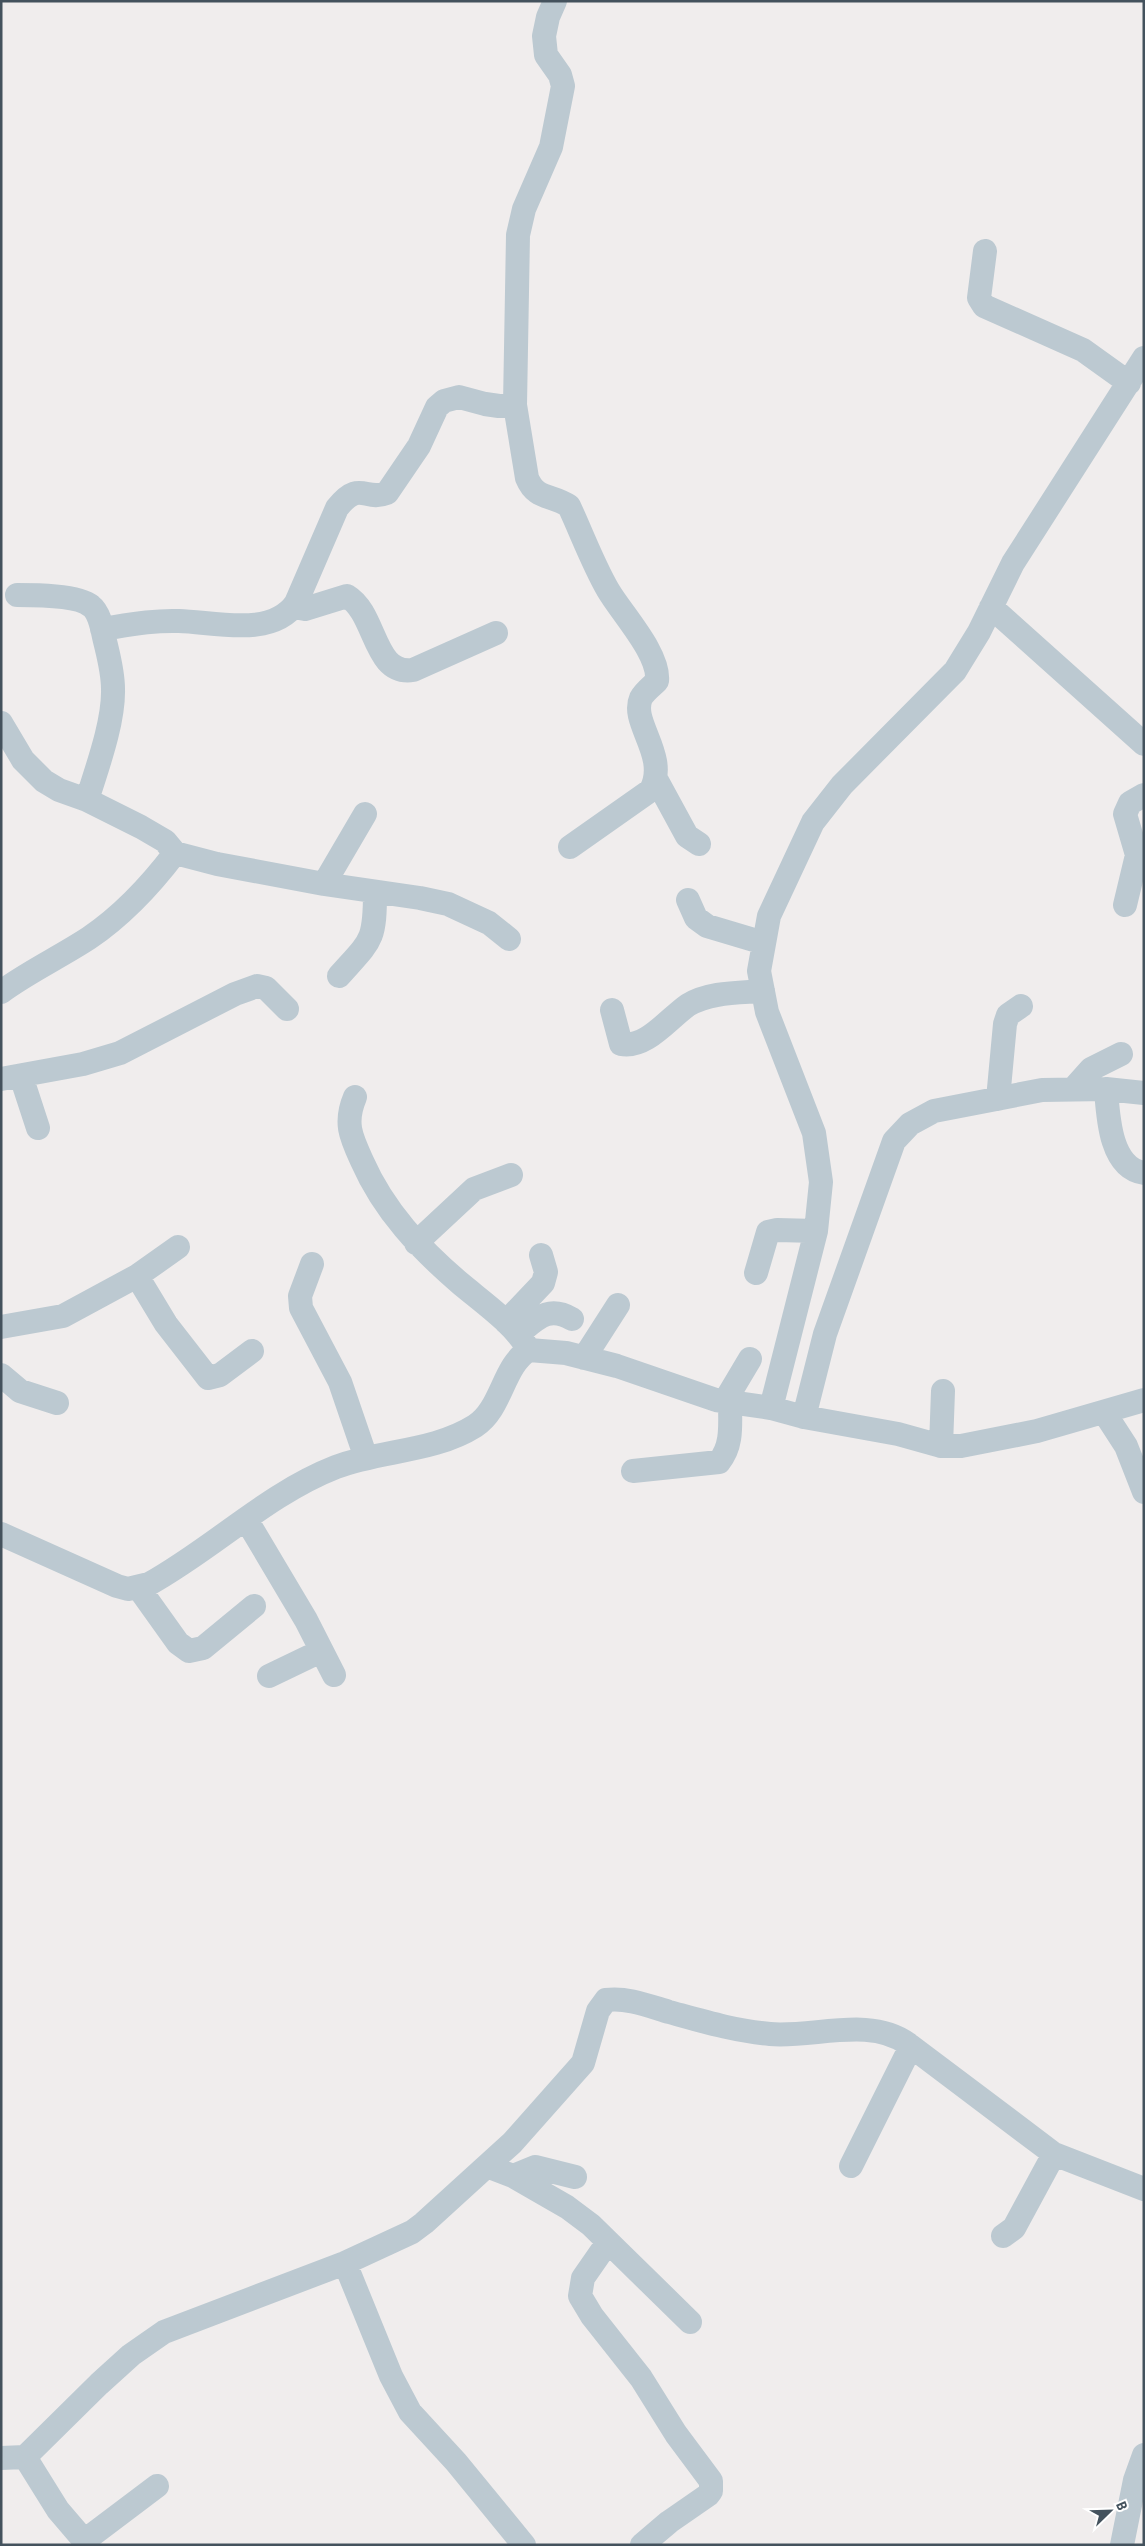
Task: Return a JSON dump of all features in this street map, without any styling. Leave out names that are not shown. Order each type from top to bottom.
[{"type":"street","points":[[555,1],[548,17],[544,36],[546,55],[560,75],[563,86],[550,147],[524,209],[518,235],[514,405],[527,478],[532,489],[540,495],[559,500],[569,506],[608,590],[652,659],[658,672],[657,681],[642,696],[638,708],[657,767],[656,779],[651,790],[570,847]]},
{"type":"street","points":[[985,251],[979,298],[984,306],[1083,350],[1129,383]]},
{"type":"street","points":[[789,1413],[816,1231],[821,1182],[814,1133],[767,1012],[759,971],[769,916],[813,822],[842,785],[955,671],[980,632],[1013,563],[1144,358]]},
{"type":"street","points":[[302,607],[337,508],[346,496],[356,493],[366,492],[380,496],[387,493],[419,446],[437,407],[444,401],[459,397],[484,404],[514,405]]},
{"type":"street","points":[[17,595],[43,595],[86,602],[96,611],[110,661],[114,691],[103,747],[86,800]]},
{"type":"street","points":[[102,629],[149,622],[179,621],[252,626],[302,607],[340,596],[347,596],[359,607],[369,622],[384,659],[392,667],[404,671],[413,670],[496,633]]},
{"type":"street","points":[[991,608],[1144,744]]},
{"type":"street","points":[[1,723],[31,770],[58,790],[86,800],[165,841],[175,853],[217,864],[324,884],[448,904],[489,922],[509,939]]},
{"type":"street","points":[[656,779],[686,836],[699,844]]},
{"type":"street","points":[[1125,905],[1138,855],[1125,814],[1130,803],[1144,795]]},
{"type":"street","points":[[324,884],[365,814]]},
{"type":"street","points":[[1,992],[88,938],[119,916],[149,886],[175,853]]},
{"type":"street","points":[[339,976],[368,944],[374,932],[375,892]]},
{"type":"street","points":[[688,900],[696,918],[707,926],[764,943]]},
{"type":"street","points":[[38,1128],[11,1078],[84,1064],[120,1053],[235,994],[257,986],[271,992],[287,1009]]},
{"type":"street","points":[[612,1010],[620,1044],[630,1046],[644,1040],[700,999],[763,991]]},
{"type":"street","points":[[998,1098],[1005,1024],[1008,1015],[1021,1006]]},
{"type":"street","points":[[1074,1088],[1091,1069],[1121,1054]]},
{"type":"street","points":[[789,1413],[824,1334],[894,1141],[910,1124],[934,1111],[1042,1090],[1074,1088],[1144,1092]]},
{"type":"street","points":[[1106,1089],[1108,1123],[1116,1147],[1125,1164],[1133,1172],[1144,1173]]},
{"type":"street","points":[[355,1097],[348,1114],[348,1125],[354,1145],[372,1184],[400,1225],[416,1242],[517,1335],[566,1353],[617,1366],[729,1416],[789,1413],[898,1434],[941,1446],[961,1446],[1027,1433],[1144,1400]]},
{"type":"street","points":[[416,1242],[474,1189],[511,1175]]},
{"type":"street","points":[[756,1273],[768,1232],[778,1230],[816,1231]]},
{"type":"street","points":[[1,1327],[63,1316],[137,1276],[178,1247]]},
{"type":"street","points":[[1,1534],[116,1586],[128,1589],[138,1587],[165,1575],[287,1492],[318,1476],[366,1458],[426,1445],[462,1433],[476,1426],[492,1410],[518,1359],[517,1335],[543,1283],[546,1272],[541,1255]]},
{"type":"street","points":[[312,1264],[300,1296],[301,1308],[340,1382],[366,1458]]},
{"type":"street","points":[[137,1276],[166,1324],[208,1378],[220,1375],[252,1351]]},
{"type":"street","points":[[584,1358],[618,1305]]},
{"type":"street","points":[[517,1335],[547,1313],[561,1312],[572,1318]]},
{"type":"street","points":[[633,1470],[719,1462],[727,1453],[729,1416],[750,1359]]},
{"type":"street","points":[[1,1375],[20,1391],[57,1403]]},
{"type":"street","points":[[941,1446],[943,1391]]},
{"type":"street","points":[[1104,1412],[1126,1446],[1144,1492]]},
{"type":"street","points":[[246,1519],[301,1612],[334,1675]]},
{"type":"street","points":[[138,1587],[178,1643],[189,1652],[203,1648],[254,1606]]},
{"type":"street","points":[[269,1676],[321,1651]]},
{"type":"street","points":[[1,2458],[25,2458],[124,2361],[164,2332],[344,2263],[412,2232],[487,2166],[553,2100],[584,2063],[598,2011],[606,2000],[628,2000],[720,2026],[771,2034],[869,2031],[896,2037],[908,2044],[1054,2154],[1144,2189]]},
{"type":"street","points":[[851,2166],[901,2069],[907,2054],[908,2044]]},
{"type":"street","points":[[1003,2236],[1014,2228],[1054,2154]]},
{"type":"street","points":[[487,2166],[513,2176],[567,2207],[608,2242],[690,2322]]},
{"type":"street","points":[[513,2176],[535,2167],[575,2177]]},
{"type":"street","points":[[608,2242],[584,2278],[580,2296],[588,2311],[641,2378],[676,2434],[711,2481],[712,2486],[708,2495],[669,2522],[642,2545]]},
{"type":"street","points":[[344,2263],[391,2376],[410,2412],[456,2462],[524,2545]]},
{"type":"street","points":[[1122,2545],[1136,2480],[1144,2455]]},
{"type":"street","points":[[25,2458],[58,2510],[86,2543],[157,2486]]}]
